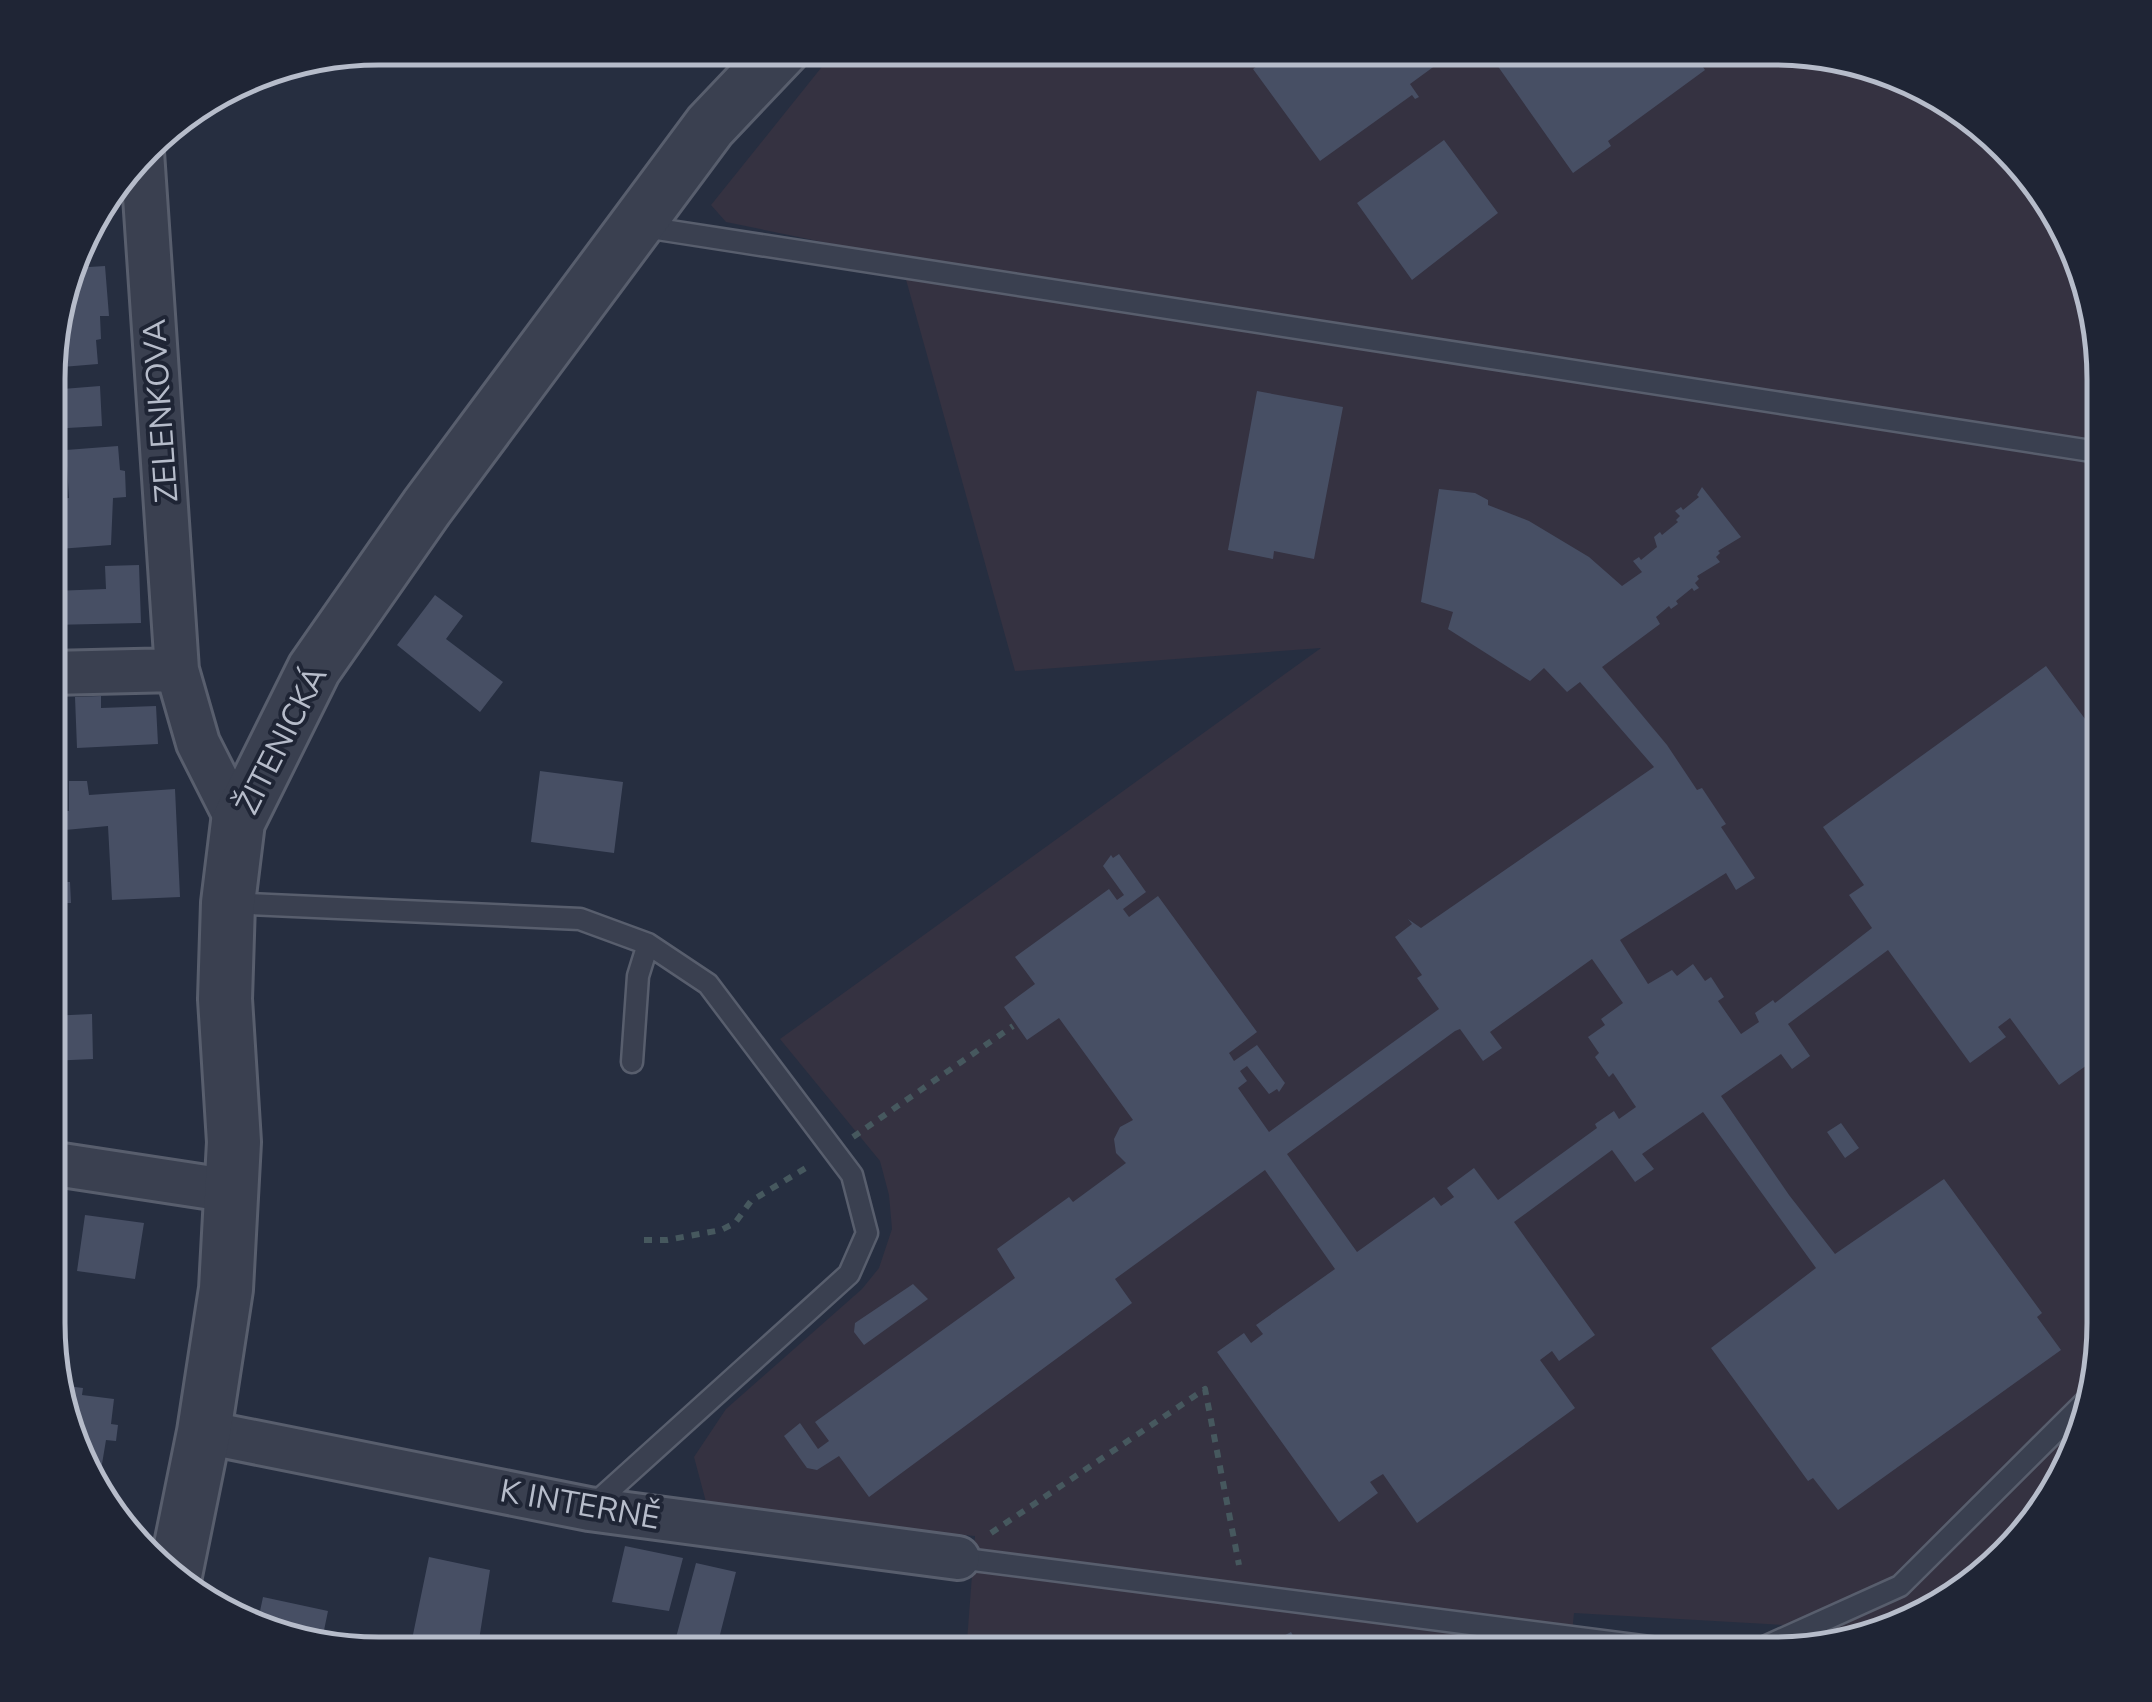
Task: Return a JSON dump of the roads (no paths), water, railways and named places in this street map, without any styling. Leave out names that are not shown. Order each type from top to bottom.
[{"type":"street","name":"ŽITENICKÁ","points":[[177,1563],[204,1432],[226,1289],[234,1142],[226,1000],[228,903],[238,822],[314,669],[427,507],[710,126],[768,65]]},
{"type":"street","name":"ZELENKOVA","points":[[143,172],[177,670],[198,744],[238,822]]},
{"type":"street","points":[[65,672],[177,670]]},
{"type":"street","points":[[66,1166],[232,1190]]},
{"type":"street","name":"K INTERNĚ","points":[[204,1432],[588,1509],[958,1558]]},
{"type":"lane","points":[[636,226],[2087,449]]},
{"type":"lane","points":[[228,903],[580,919],[648,944],[708,984],[852,1175],[867,1233],[850,1274],[588,1509]]},
{"type":"lane","points":[[632,1062],[638,976],[648,944]]},
{"type":"lane","points":[[1789,1636],[1900,1586],[2073,1414]]},
{"type":"lane","points":[[958,1558],[1571,1637]]}]
